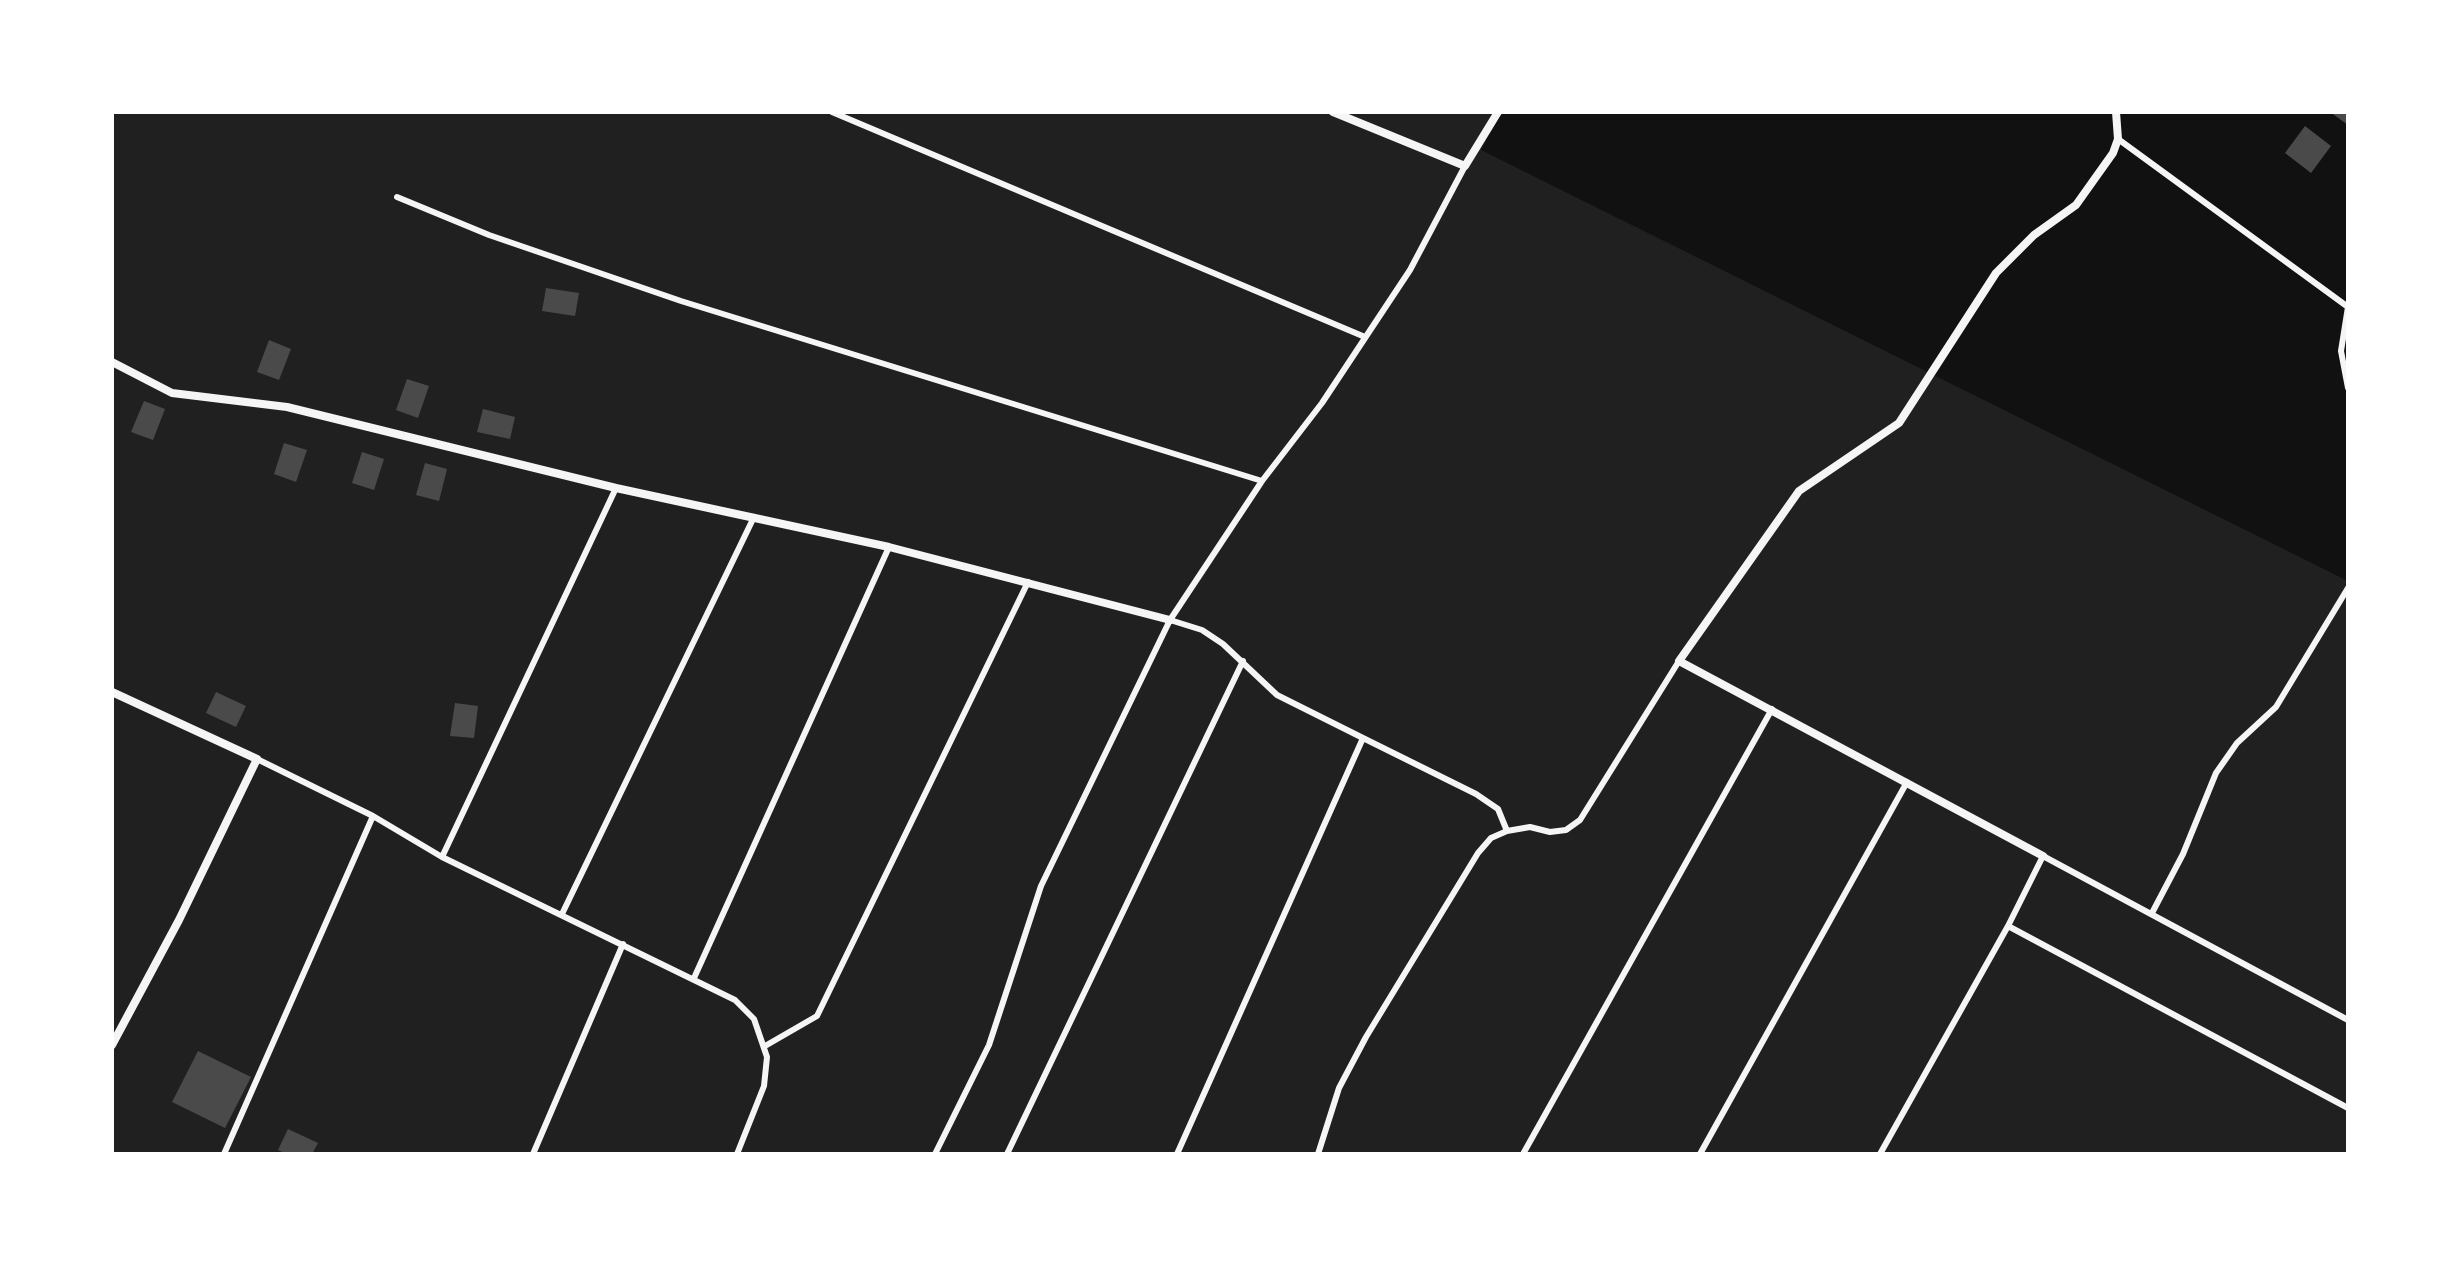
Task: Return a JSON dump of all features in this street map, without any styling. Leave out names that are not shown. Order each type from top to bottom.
[{"type":"street","points":[[1333,112],[1465,166],[1498,112]]},
{"type":"street","points":[[2043,856],[1679,661],[1799,491],[1899,423],[1996,273],[2034,235],[2076,205],[2113,153],[2118,139],[2116,112]]},
{"type":"street","points":[[112,362],[172,393],[287,407],[616,488],[889,547],[1170,620]]},
{"type":"street","points":[[112,692],[257,759],[179,920],[112,1045]]},
{"type":"lane","points":[[832,112],[1365,337]]},
{"type":"lane","points":[[2118,139],[2348,307],[2341,351],[2348,388]]},
{"type":"lane","points":[[935,1154],[989,1045],[1041,886],[1170,620],[1262,481],[1322,403],[1410,270],[1465,166]]},
{"type":"lane","points":[[397,197],[489,235],[681,301],[1262,481]]},
{"type":"lane","points":[[442,857],[616,488]]},
{"type":"lane","points":[[562,914],[754,517]]},
{"type":"lane","points":[[694,978],[889,547]]},
{"type":"lane","points":[[765,1046],[817,1016],[1028,582]]},
{"type":"lane","points":[[2152,913],[2183,854],[2216,773],[2237,743],[2276,707],[2348,588]]},
{"type":"lane","points":[[1170,620],[1202,630],[1243,661],[1277,695],[1476,794],[1498,809],[1507,831]]},
{"type":"lane","points":[[1007,1154],[1243,661]]},
{"type":"lane","points":[[1318,1154],[1339,1088],[1366,1037],[1478,853],[1491,838],[1507,831],[1530,827],[1550,832],[1566,830],[1580,820],[1679,661]]},
{"type":"lane","points":[[1523,1154],[1772,709]]},
{"type":"lane","points":[[1177,1154],[1363,738]]},
{"type":"lane","points":[[257,759],[373,816],[442,857],[735,1000],[754,1019],[765,1046],[764,1086],[737,1154]]},
{"type":"lane","points":[[1700,1154],[1907,782]]},
{"type":"lane","points":[[224,1154],[373,816]]},
{"type":"lane","points":[[1880,1154],[2008,926],[2043,856],[2348,1020]]},
{"type":"lane","points":[[2008,926],[2348,1108]]},
{"type":"lane","points":[[533,1154],[623,944]]},
{"type":"shaded area","points":[[112,112],[1500,112],[1481,150],[2348,581],[2348,1154],[112,1154]]},
{"type":"building","points":[[2330,112],[2348,112],[2348,125]]},
{"type":"building","points":[[2305,126],[2331,146],[2311,173],[2285,153]]},
{"type":"building","points":[[546,288],[579,293],[575,316],[542,311]]},
{"type":"building","points":[[269,340],[291,349],[279,380],[257,372]]},
{"type":"building","points":[[407,379],[429,386],[418,418],[396,410]]},
{"type":"building","points":[[144,401],[165,409],[153,440],[131,432]]},
{"type":"building","points":[[483,409],[515,417],[510,439],[477,432]]},
{"type":"building","points":[[284,443],[307,450],[296,482],[274,474]]},
{"type":"building","points":[[362,452],[384,459],[374,490],[352,483]]},
{"type":"building","points":[[425,463],[447,469],[439,501],[416,495]]},
{"type":"building","points":[[216,692],[246,706],[236,727],[206,713]]},
{"type":"building","points":[[455,703],[478,706],[474,738],[450,736]]},
{"type":"building","points":[[198,1051],[251,1077],[225,1128],[172,1102]]},
{"type":"building","points":[[288,1129],[318,1143],[312,1154],[287,1154],[278,1150]]}]
